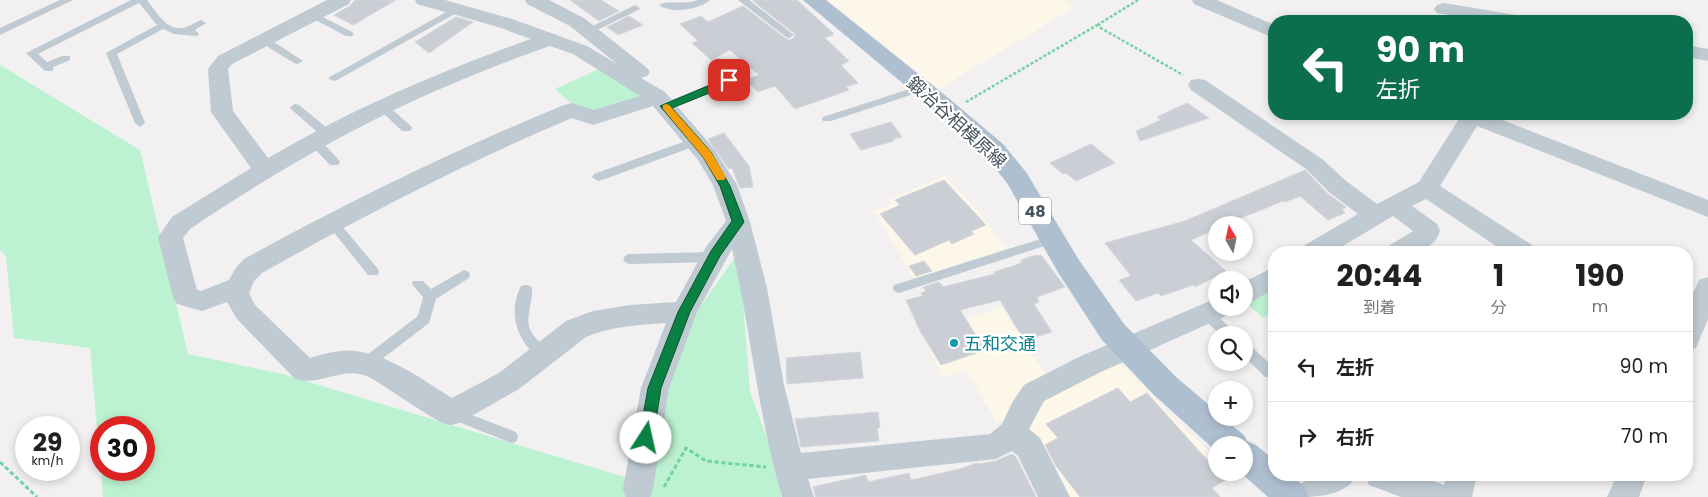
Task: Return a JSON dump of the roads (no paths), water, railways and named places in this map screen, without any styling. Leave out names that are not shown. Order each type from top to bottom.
[{"type":"main road","name":"鍛冶谷相模原線","points":[[813,0],[922,88],[994,150],[1017,178],[1052,239],[1114,332],[1165,386],[1222,436]]},
{"type":"main road","points":[[1253,463],[1268,476]]},
{"type":"main road","points":[[1274,481],[1292,497]]},
{"type":"street","points":[[266,171],[222,112],[218,69],[225,60],[342,0]]},
{"type":"street","points":[[424,0],[465,5],[580,50],[661,102]]},
{"type":"street","points":[[534,0],[559,11],[586,29],[643,75],[661,102],[697,141],[725,186],[738,222],[754,288],[770,385],[789,468],[798,497]]},
{"type":"street","points":[[1201,0],[1268,29]]},
{"type":"street","points":[[1442,10],[1476,15]]},
{"type":"street","points":[[238,287],[202,301],[186,297],[170,237],[181,223],[321,139],[383,107],[461,72],[586,29]]},
{"type":"street","points":[[1693,52],[1708,55]]},
{"type":"street","points":[[1198,85],[1314,164],[1337,186],[1428,230],[1427,234],[1408,246]]},
{"type":"street","points":[[661,102],[593,118],[572,110],[507,136],[332,222],[253,266],[244,276],[236,293],[246,312],[305,371],[326,364],[356,362],[391,375],[451,413],[509,381],[576,330],[593,322],[630,315],[684,312]]},
{"type":"street","points":[[1324,246],[1427,188],[1467,120]]},
{"type":"street","points":[[1483,120],[1708,209]]},
{"type":"street","points":[[1427,188],[1514,246]]},
{"type":"street","points":[[651,489],[655,388],[684,312],[713,257],[738,222]]},
{"type":"street","points":[[1253,289],[1268,281]]},
{"type":"street","points":[[1693,323],[1708,286]]},
{"type":"street","points":[[789,468],[996,446],[1014,433],[1022,412],[1034,393],[1090,364],[1208,313]]},
{"type":"street","points":[[1014,433],[1029,446],[1054,497]]},
{"type":"street","points":[[1307,497],[1332,481]]},
{"type":"street","points":[[1396,481],[1438,497]]},
{"type":"street","points":[[1456,497],[1460,481]]},
{"type":"street","points":[[1623,497],[1630,481]]},
{"type":"lane","points":[[0,32],[68,0]]},
{"type":"lane","points":[[66,58],[48,67],[31,53],[138,0]]},
{"type":"lane","points":[[142,0],[164,26],[172,31],[191,32],[202,23]]},
{"type":"lane","points":[[664,5],[686,7],[705,0]]},
{"type":"lane","points":[[743,0],[789,35]]},
{"type":"lane","points":[[334,78],[465,5]]},
{"type":"lane","points":[[586,29],[635,8]]},
{"type":"lane","points":[[313,15],[349,34]]},
{"type":"lane","points":[[140,123],[111,53],[164,26]]},
{"type":"lane","points":[[264,40],[298,61]]},
{"type":"lane","points":[[661,102],[723,84],[729,80],[728,75],[720,65],[737,64]]},
{"type":"lane","points":[[827,119],[922,88]]},
{"type":"lane","points":[[295,107],[321,139],[334,162]]},
{"type":"lane","points":[[383,107],[406,128]]},
{"type":"lane","points":[[598,178],[697,141]]},
{"type":"lane","points":[[332,222],[373,272]]},
{"type":"lane","points":[[899,288],[1052,239]]},
{"type":"lane","points":[[629,259],[713,257]]},
{"type":"lane","points":[[364,365],[424,319],[430,296],[464,275]]},
{"type":"lane","points":[[418,284],[430,296]]},
{"type":"lane","points":[[526,290],[521,310],[522,323],[527,339],[544,355]]},
{"type":"lane","points":[[1253,356],[1268,370]]},
{"type":"lane","points":[[451,413],[511,436]]},
{"type":"place","name":"五和交通","points":[[954,343]]}]
